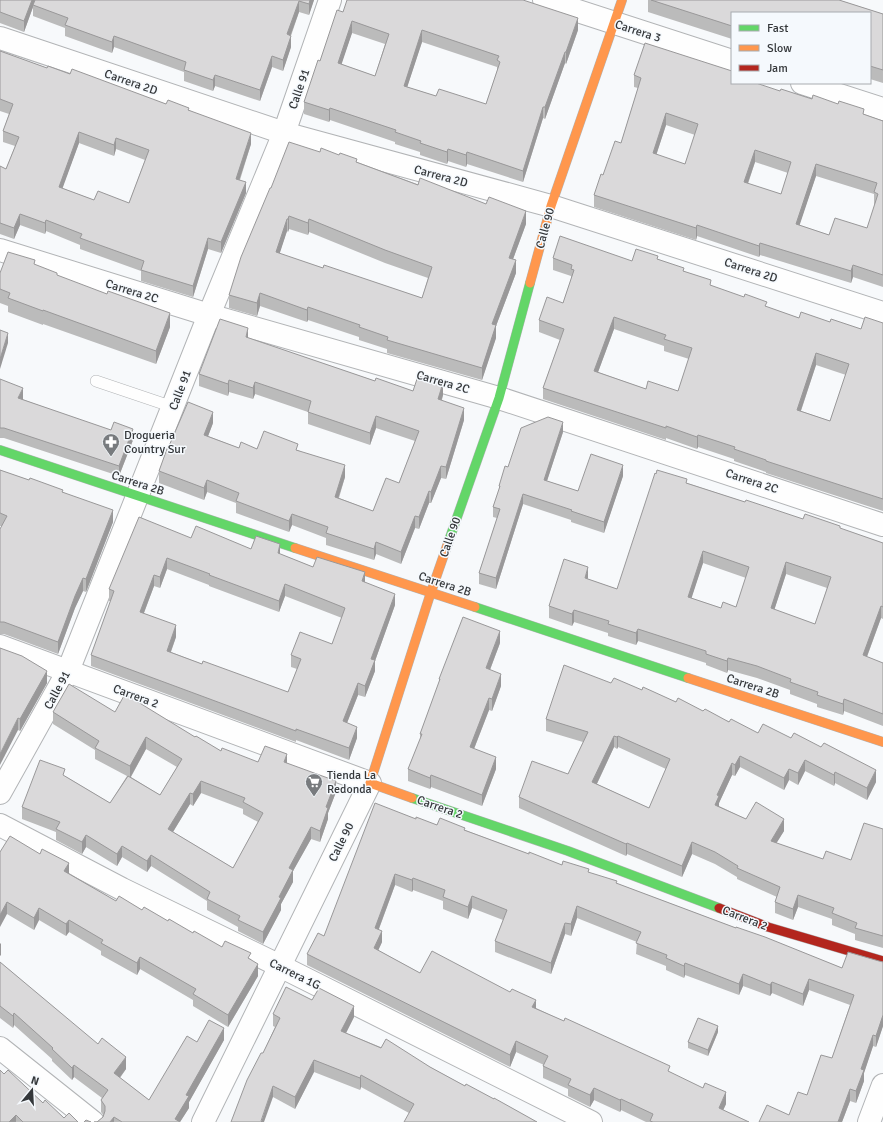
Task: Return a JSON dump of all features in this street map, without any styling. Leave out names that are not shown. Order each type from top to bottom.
[{"type":"street","name":"Calle 91","points":[[0,793],[68,671],[209,315],[284,133],[330,0]]},
{"type":"street","name":"Carrera 3","points":[[544,0],[614,24],[731,61]]},
{"type":"street","name":"Calle 90","points":[[203,1122],[370,783],[431,592],[499,398],[551,206],[622,0]]},
{"type":"street","name":"Carrera 2D","points":[[0,38],[284,133],[551,206],[883,313]]},
{"type":"street","points":[[805,84],[883,109]]},
{"type":"street","name":"Carrera 2C","points":[[0,250],[209,315],[499,398],[883,525]]},
{"type":"street","name":"Carrera 2B","points":[[0,450],[883,742]]},
{"type":"street","name":"Carrera 2","points":[[0,646],[370,783],[568,851],[768,927],[883,961]]},
{"type":"street","name":"Carrera 1G","points":[[0,825],[122,889],[280,966],[591,1122]]},
{"type":"street","points":[[0,1048],[93,1122]]},
{"type":"street","points":[[869,1122],[883,1085]]},
{"type":"lane","points":[[96,380],[173,407]]},
{"type":"building","points":[[0,0],[32,0],[24,21],[0,12]]},
{"type":"building","points":[[35,0],[310,0],[309,4],[299,1],[287,34],[291,36],[283,60],[272,56],[260,90],[215,75],[213,80],[184,70],[186,62],[114,36],[112,42],[65,25],[68,18],[33,5]]},
{"type":"building","points":[[347,0],[523,0],[578,18],[545,107],[543,107],[523,171],[467,152],[466,155],[448,149],[447,152],[420,143],[421,141],[395,132],[396,130],[330,108],[329,110],[304,102],[318,60],[320,61],[337,10],[343,12]],"holes":[[[352,21],[389,34],[375,76],[338,63]],[[422,30],[499,56],[497,60],[500,62],[486,104],[439,89],[436,96],[404,86]]]},
{"type":"building","points":[[651,0],[839,0],[883,14],[883,70],[871,66],[871,12],[731,12],[731,26]]},
{"type":"building","points":[[645,43],[731,71],[731,84],[759,84],[812,99],[813,95],[838,104],[839,101],[864,109],[863,114],[883,121],[883,275],[853,265],[851,271],[760,243],[759,246],[697,225],[696,228],[594,195],[615,141],[621,143],[641,78],[634,75]],"holes":[[[666,113],[698,124],[685,164],[653,153]],[[755,150],[791,162],[781,194],[744,182]],[[816,164],[877,183],[874,192],[878,194],[867,228],[835,218],[829,235],[796,224]]]},
{"type":"building","points":[[0,51],[47,68],[48,66],[70,74],[72,69],[166,104],[168,100],[189,108],[188,110],[251,133],[236,179],[246,182],[221,242],[208,238],[193,286],[141,270],[144,261],[80,238],[82,234],[46,220],[45,223],[20,214],[14,228],[0,223],[0,166],[6,169],[19,137],[3,131],[13,104],[0,99]],"holes":[[[79,132],[114,145],[116,138],[149,150],[129,203],[98,191],[94,200],[59,187]]]},
{"type":"building","points":[[289,142],[320,152],[321,148],[339,155],[340,153],[357,159],[356,162],[418,185],[420,178],[486,204],[489,197],[526,211],[509,258],[516,260],[492,324],[496,325],[482,368],[387,340],[388,337],[359,327],[360,325],[308,307],[307,310],[260,293],[257,303],[229,295],[241,257]],"holes":[[[289,216],[308,223],[309,219],[385,250],[432,267],[422,298],[324,265],[323,268],[276,252]]]},
{"type":"building","points":[[560,236],[632,261],[636,249],[658,256],[657,259],[684,268],[683,271],[711,280],[710,285],[744,297],[745,294],[767,302],[765,306],[799,318],[801,312],[830,322],[831,319],[861,329],[865,317],[883,323],[883,499],[766,461],[734,449],[735,447],[698,435],[697,437],[666,426],[666,428],[543,388],[564,329],[539,320],[547,297],[563,303],[574,270],[571,269],[572,265],[553,258]],"holes":[[[614,317],[666,335],[664,339],[692,348],[678,391],[648,381],[646,389],[594,371]],[[816,353],[849,364],[830,421],[797,410]]]},
{"type":"building","points":[[8,252],[35,260],[34,264],[57,273],[57,275],[107,294],[108,291],[170,313],[156,351],[8,298],[10,293],[0,289],[0,273]]},
{"type":"building","points":[[220,319],[248,328],[246,337],[375,381],[376,378],[413,391],[418,376],[443,383],[438,399],[464,408],[446,467],[441,466],[419,517],[415,516],[401,552],[376,542],[374,549],[326,533],[328,527],[292,514],[289,521],[236,501],[239,493],[207,480],[204,488],[159,471],[168,446],[188,402],[213,412],[204,435],[239,448],[241,442],[257,449],[264,431],[298,444],[296,450],[345,465],[335,497],[373,511],[386,478],[399,483],[419,431],[376,416],[370,433],[308,412],[311,401],[255,382],[253,388],[229,380],[228,384],[199,374]]},
{"type":"building","points":[[0,330],[8,333],[0,359]]},
{"type":"building","points":[[0,379],[23,388],[18,398],[111,430],[114,422],[133,429],[119,466],[4,428],[0,428]]},
{"type":"building","points":[[548,417],[563,422],[544,480],[578,491],[591,454],[623,465],[604,522],[523,494],[496,578],[479,573],[500,509],[493,507],[499,486],[505,466],[508,467],[521,428]]},
{"type":"building","points":[[0,470],[29,480],[30,478],[63,490],[62,492],[113,510],[86,579],[83,578],[75,596],[58,642],[4,622],[0,622],[0,529],[7,516],[0,513]]},
{"type":"building","points":[[657,470],[687,479],[686,483],[745,502],[746,500],[803,519],[805,514],[883,543],[883,607],[881,606],[863,655],[883,663],[883,714],[844,699],[843,704],[817,695],[818,692],[790,682],[791,679],[757,666],[728,658],[727,661],[706,654],[706,651],[638,629],[636,633],[608,624],[609,621],[574,610],[572,614],[549,606],[564,559],[588,567],[585,578],[617,589],[655,473],[656,474]],"holes":[[[703,551],[749,567],[736,607],[723,602],[721,608],[688,597]],[[786,562],[831,577],[815,624],[771,608]]]},
{"type":"building","points":[[139,517],[191,538],[196,526],[251,549],[256,536],[280,544],[278,553],[313,567],[317,557],[365,572],[362,581],[395,594],[371,659],[375,660],[365,686],[358,683],[343,721],[357,727],[349,748],[296,729],[296,731],[91,655],[114,591],[109,589]],"holes":[[[167,558],[210,574],[209,575],[279,601],[285,584],[345,608],[332,644],[300,632],[291,655],[301,659],[288,692],[203,661],[202,664],[167,651],[176,625],[140,612],[154,575],[160,577]]]},
{"type":"building","points":[[463,617],[500,631],[486,668],[501,674],[492,699],[489,698],[470,747],[496,757],[482,795],[431,775],[430,778],[408,769],[422,734],[420,734],[439,679]]},
{"type":"building","points":[[0,648],[22,656],[47,671],[20,719],[18,718],[0,754]]},
{"type":"building","points":[[564,665],[611,683],[614,678],[642,690],[643,687],[676,702],[678,698],[703,711],[705,709],[729,722],[731,719],[758,733],[763,724],[791,738],[794,733],[821,747],[824,743],[876,770],[867,788],[835,772],[834,775],[805,760],[798,773],[789,769],[784,778],[740,756],[735,765],[732,763],[717,795],[719,796],[715,805],[746,819],[756,802],[784,819],[771,841],[823,859],[826,851],[851,860],[864,823],[883,829],[883,936],[855,928],[857,923],[832,913],[834,908],[798,895],[793,909],[775,902],[780,887],[737,868],[738,866],[715,852],[692,842],[682,866],[627,843],[626,844],[519,797],[532,761],[568,774],[588,732],[546,719]],"holes":[[[614,736],[618,736],[670,759],[649,808],[592,782]]]},
{"type":"building","points":[[69,684],[115,712],[125,694],[195,737],[196,736],[221,751],[222,748],[258,762],[265,746],[287,754],[284,762],[336,781],[326,807],[328,808],[320,831],[311,827],[289,868],[293,870],[279,897],[281,898],[263,932],[238,920],[240,916],[207,899],[210,892],[151,855],[147,861],[122,846],[117,854],[86,835],[82,842],[56,829],[60,822],[22,807],[40,760],[65,769],[63,775],[110,803],[128,776],[160,795],[182,759],[146,737],[130,766],[95,748],[99,741],[53,712]],"holes":[[[201,781],[245,798],[243,802],[263,813],[233,868],[168,829],[190,793],[193,794]]]},
{"type":"building","points":[[375,803],[416,819],[416,817],[437,825],[440,818],[465,828],[464,830],[529,854],[529,852],[562,865],[563,861],[589,869],[588,872],[617,881],[616,883],[736,928],[765,937],[842,968],[848,952],[883,962],[883,1015],[876,1036],[873,1035],[861,1069],[864,1070],[856,1091],[850,1089],[838,1122],[759,1122],[767,1105],[789,1115],[798,1092],[807,1095],[821,1055],[832,1058],[854,995],[809,979],[803,994],[772,982],[770,985],[743,974],[739,984],[685,963],[684,966],[666,958],[667,955],[636,943],[641,932],[577,906],[571,924],[565,923],[551,963],[495,941],[507,910],[472,896],[468,907],[443,897],[445,890],[413,878],[412,880],[395,874],[375,928],[382,931],[374,948],[420,973],[432,951],[510,992],[512,989],[536,1000],[532,1007],[564,1021],[565,1018],[670,1066],[668,1071],[703,1088],[705,1083],[726,1092],[719,1108],[749,1122],[653,1122],[650,1121],[653,1114],[621,1099],[620,1100],[594,1088],[590,1095],[568,1085],[571,1079],[543,1066],[548,1056],[516,1041],[510,1055],[307,954],[318,933],[324,936]]},
{"type":"building","points":[[10,836],[40,854],[42,849],[69,863],[64,871],[116,901],[119,896],[142,910],[144,907],[168,921],[169,919],[193,933],[194,931],[222,947],[225,941],[251,953],[248,958],[258,964],[228,1015],[193,994],[196,989],[140,957],[137,963],[101,943],[103,940],[69,920],[66,924],[39,908],[34,918],[7,902],[0,915],[0,852]]},
{"type":"building","points":[[0,962],[98,1044],[102,1038],[126,1057],[114,1073],[149,1100],[187,1036],[197,1042],[209,1020],[224,1028],[186,1095],[189,1096],[175,1119],[180,1122],[122,1122],[114,1117],[110,1122],[97,1122],[103,1117],[105,1106],[101,1100],[108,1090],[74,1065],[72,1068],[52,1049],[53,1048],[14,1013],[13,1016],[0,1006]]},
{"type":"building","points":[[286,987],[312,1000],[319,988],[354,1006],[341,1031],[381,1048],[386,1039],[430,1067],[465,1086],[466,1084],[494,1098],[537,1122],[404,1122],[414,1104],[361,1075],[360,1078],[314,1060],[295,1097],[273,1086],[261,1121],[262,1122],[231,1122],[247,1080],[261,1053],[263,1053],[280,1018],[273,1014]]},
{"type":"building","points":[[698,1018],[718,1026],[708,1050],[688,1042]]},
{"type":"building","points":[[0,1070],[4,1074],[8,1070],[43,1103],[45,1100],[64,1118],[69,1113],[78,1122],[23,1122],[16,1115],[9,1122],[0,1122]]},
{"type":"traffic: fast","points":[[448,543],[499,398],[530,283]]},
{"type":"traffic: fast","points":[[0,450],[295,548]]},
{"type":"traffic: fast","points":[[475,607],[688,678]]},
{"type":"traffic: fast","points":[[412,798],[568,851],[719,908]]},
{"type":"traffic: slow","points":[[530,283],[551,206],[622,0]]},
{"type":"traffic: slow","points":[[412,798],[370,783],[448,543]]},
{"type":"traffic: slow","points":[[295,548],[475,607]]},
{"type":"traffic: slow","points":[[688,678],[883,742]]},
{"type":"traffic: jam","points":[[719,908],[768,927],[883,961]]},
{"type":"place","name":"Drogueria Country Sur","points":[[111,457]]},
{"type":"place","name":"Tienda La Redonda","points":[[314,797]]}]
